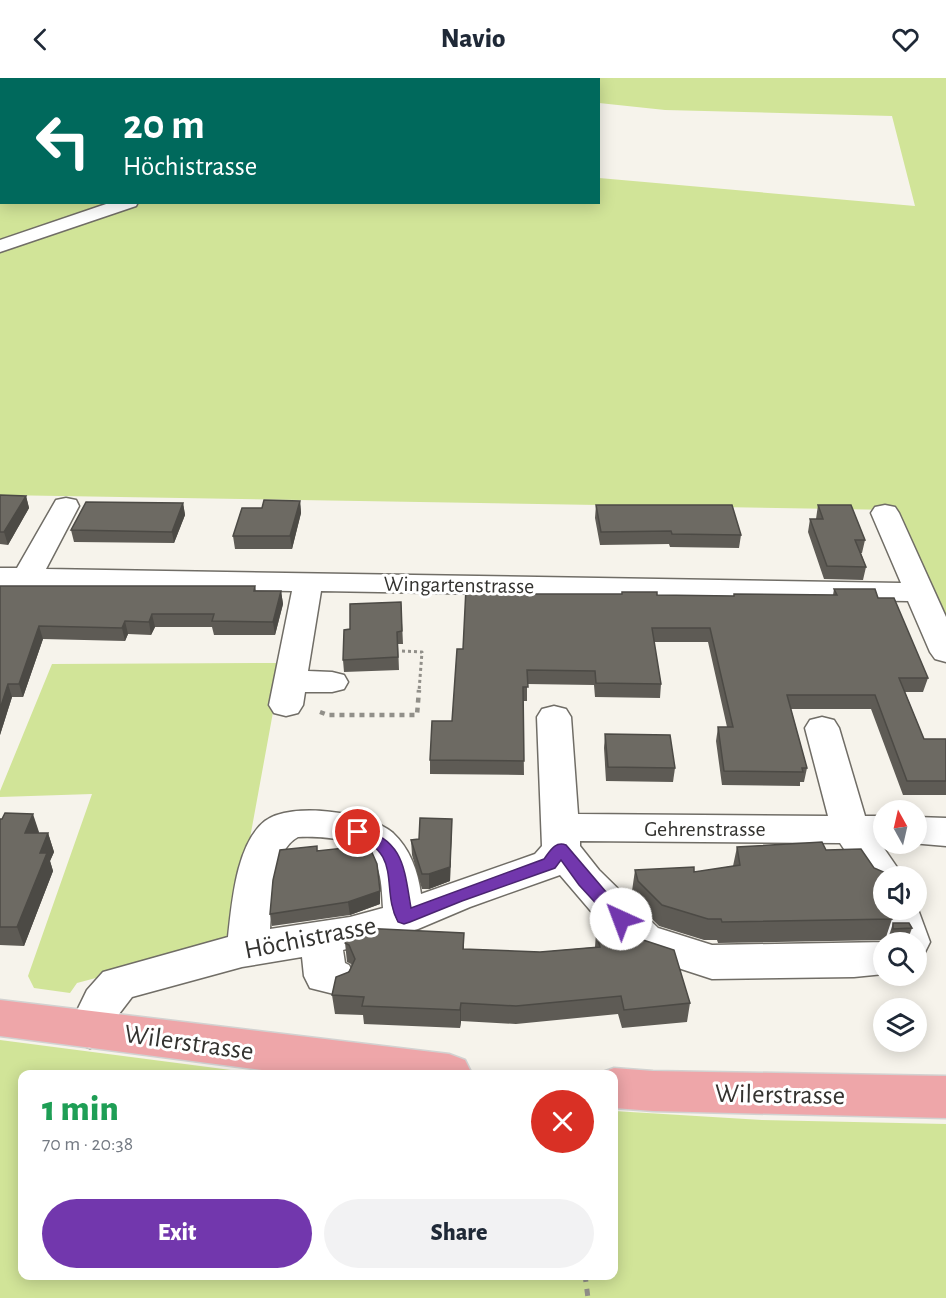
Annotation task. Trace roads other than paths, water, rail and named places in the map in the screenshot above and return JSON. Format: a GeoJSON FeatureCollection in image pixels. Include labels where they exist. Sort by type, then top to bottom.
{"type":"FeatureCollection","features":[{"type":"Feature","properties":{"kind":"main road","name":"Wilerstrasse"},"geometry":{"type":"LineString","coordinates":[[0,1018],[417,1070]]}},
{"type":"Feature","properties":{"kind":"main road","name":"Wilerstrasse"},"geometry":{"type":"LineString","coordinates":[[618,1088],[946,1097]]}},
{"type":"Feature","properties":{"kind":"street"},"geometry":{"type":"LineString","coordinates":[[0,246],[124,204]]}},
{"type":"Feature","properties":{"kind":"street"},"geometry":{"type":"LineString","coordinates":[[13,577],[66,506]]}},
{"type":"Feature","properties":{"kind":"street"},"geometry":{"type":"LineString","coordinates":[[885,513],[946,652]]}},
{"type":"Feature","properties":{"kind":"street","name":"Wingartenstrasse"},"geometry":{"type":"LineString","coordinates":[[13,577],[919,591]]}},
{"type":"Feature","properties":{"kind":"street"},"geometry":{"type":"LineString","coordinates":[[308,582],[288,693],[332,682]]}},
{"type":"Feature","properties":{"kind":"street"},"geometry":{"type":"LineString","coordinates":[[554,717],[557,847],[621,919],[644,940],[712,962],[873,958]]}},
{"type":"Feature","properties":{"kind":"street"},"geometry":{"type":"LineString","coordinates":[[822,728],[867,829],[880,866]]}},
{"type":"Feature","properties":{"kind":"street"},"geometry":{"type":"LineString","coordinates":[[248,949],[253,890],[263,854],[279,831],[303,823],[339,839],[374,837],[395,861],[404,918]]}},
{"type":"Feature","properties":{"kind":"street","name":"Gehrenstrasse"},"geometry":{"type":"LineString","coordinates":[[557,847],[867,829]]}},
{"type":"Feature","properties":{"kind":"street"},"geometry":{"type":"LineString","coordinates":[[927,831],[946,832]]}},
{"type":"Feature","properties":{"kind":"street","name":"Höchistrasse"},"geometry":{"type":"LineString","coordinates":[[90,1029],[102,1003],[118,984],[248,949],[350,933],[404,918],[456,896],[557,847]]}},
{"type":"Feature","properties":{"kind":"street"},"geometry":{"type":"LineString","coordinates":[[321,938],[325,976],[334,976]]}}]}
